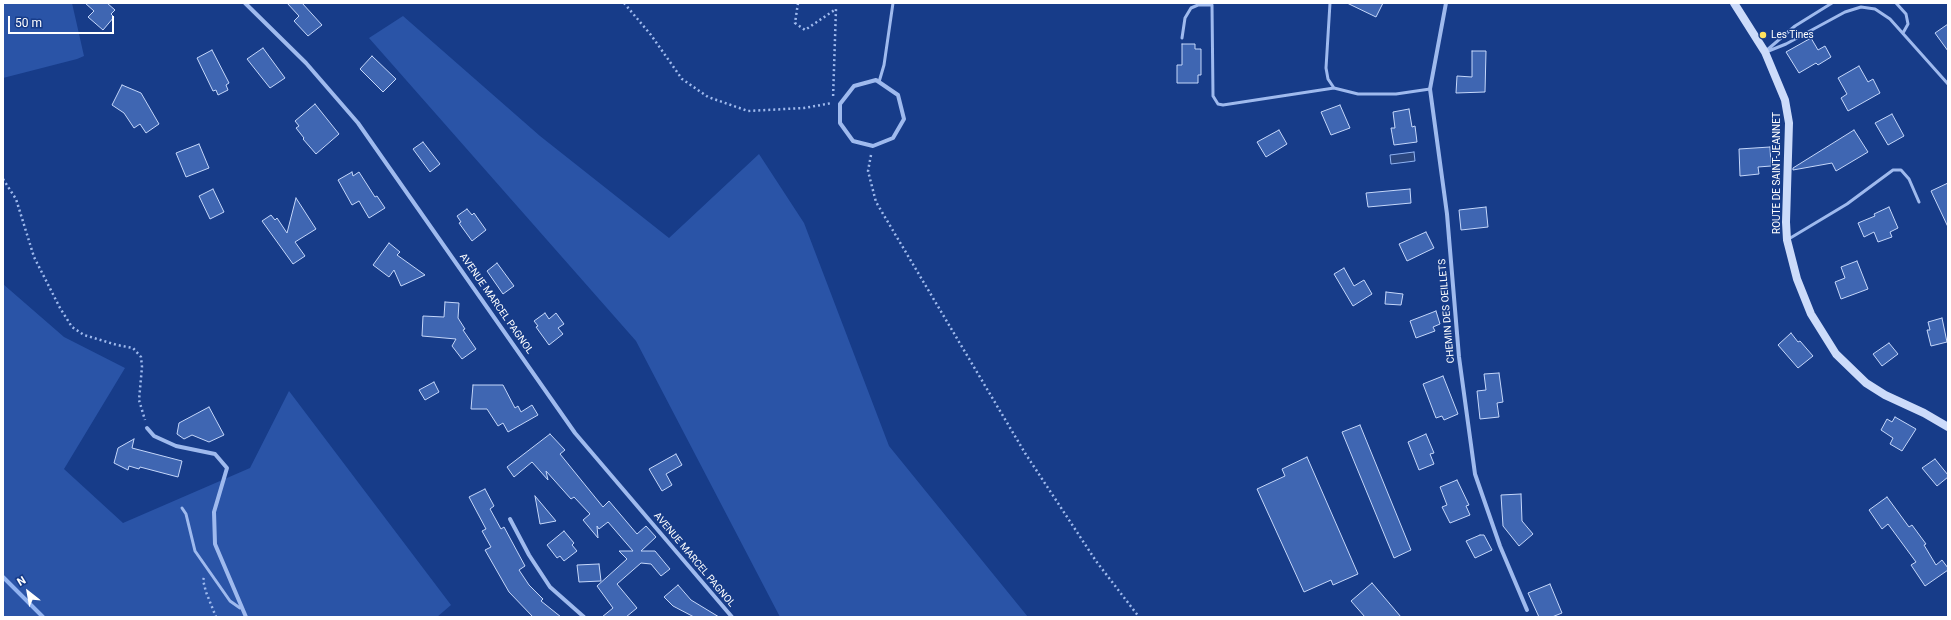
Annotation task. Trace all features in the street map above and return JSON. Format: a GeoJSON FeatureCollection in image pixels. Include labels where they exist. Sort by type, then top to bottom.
{"type":"FeatureCollection","features":[{"type":"Feature","properties":{"kind":"main road","name":"ROUTE DE SAINT-JEANNET"},"geometry":{"type":"LineString","coordinates":[[1734,3],[1764,52],[1781,86],[1788,110],[1789,134],[1786,222],[1788,240],[1797,279],[1819,327],[1836,354],[1856,374],[1875,389],[1924,413],[1948,427]]}},
{"type":"Feature","properties":{"kind":"street","name":"AVENUE MARCEL PAGNOL"},"geometry":{"type":"LineString","coordinates":[[245,3],[306,63],[358,122],[575,432],[732,617]]}},
{"type":"Feature","properties":{"kind":"street","name":"CHEMIN DES OEILLETS"},"geometry":{"type":"LineString","coordinates":[[1446,3],[1430,89],[1447,214],[1459,357],[1475,474],[1500,546],[1527,610]]}},
{"type":"Feature","properties":{"kind":"street"},"geometry":{"type":"LineString","coordinates":[[876,80],[898,95],[904,119],[893,138],[873,146],[853,141],[840,123],[840,104],[854,86],[876,80]]}},
{"type":"Feature","properties":{"kind":"street"},"geometry":{"type":"LineString","coordinates":[[147,428],[154,436],[176,446],[215,454],[227,468],[214,512],[215,544],[240,608],[246,617]]}},
{"type":"Feature","properties":{"kind":"street"},"geometry":{"type":"LineString","coordinates":[[510,519],[529,555],[550,587],[584,617]]}},
{"type":"Feature","properties":{"kind":"lane"},"geometry":{"type":"LineString","coordinates":[[879,82],[884,65],[893,3]]}},
{"type":"Feature","properties":{"kind":"lane"},"geometry":{"type":"LineString","coordinates":[[1330,3],[1326,68],[1328,79],[1334,88]]}},
{"type":"Feature","properties":{"kind":"lane"},"geometry":{"type":"LineString","coordinates":[[1764,52],[1795,26],[1832,3]]}},
{"type":"Feature","properties":{"kind":"lane"},"geometry":{"type":"LineString","coordinates":[[1896,3],[1906,14],[1908,24],[1903,33]]}},
{"type":"Feature","properties":{"kind":"lane"},"geometry":{"type":"LineString","coordinates":[[1182,38],[1185,18],[1191,8],[1198,5],[1212,4],[1213,96],[1218,104],[1223,105],[1334,88],[1358,94],[1396,94],[1430,89]]}},
{"type":"Feature","properties":{"kind":"lane"},"geometry":{"type":"LineString","coordinates":[[1764,52],[1786,44],[1845,12],[1861,7],[1875,9],[1890,19],[1948,84]]}},
{"type":"Feature","properties":{"kind":"lane"},"geometry":{"type":"LineString","coordinates":[[1788,240],[1847,204],[1882,176],[1893,170],[1901,170],[1909,179],[1919,202]]}},
{"type":"Feature","properties":{"kind":"lane"},"geometry":{"type":"LineString","coordinates":[[182,508],[186,514],[195,551],[230,601],[240,608]]}},
{"type":"Feature","properties":{"kind":"path"},"geometry":{"type":"LineString","coordinates":[[624,3],[651,35],[682,79],[708,98],[748,111],[804,108],[833,103],[836,9],[805,30],[795,23],[798,3]]}},
{"type":"Feature","properties":{"kind":"path"},"geometry":{"type":"LineString","coordinates":[[873,146],[868,171],[876,202],[1025,453],[1096,561],[1139,617]]}},
{"type":"Feature","properties":{"kind":"path"},"geometry":{"type":"LineString","coordinates":[[3,179],[16,199],[34,257],[60,308],[72,327],[84,335],[117,345],[133,348],[140,357],[142,367],[139,400],[147,428]]}},
{"type":"Feature","properties":{"kind":"path"},"geometry":{"type":"LineString","coordinates":[[209,572],[203,580],[216,617]]}},
{"type":"Feature","properties":{"kind":"shaded area"},"geometry":{"type":"Polygon","coordinates":[[[3,3],[72,3],[84,56],[3,78],[3,3]]]}},
{"type":"Feature","properties":{"kind":"shaded area"},"geometry":{"type":"Polygon","coordinates":[[[403,16],[540,136],[669,238],[759,154],[804,223],[889,446],[1028,617],[780,617],[636,341],[369,38],[403,16]]]}},
{"type":"Feature","properties":{"kind":"shaded area"},"geometry":{"type":"Polygon","coordinates":[[[1414,152],[1415,161],[1391,164],[1390,155],[1414,152]]]}},
{"type":"Feature","properties":{"kind":"shaded area"},"geometry":{"type":"Polygon","coordinates":[[[3,284],[64,337],[125,368],[64,469],[123,523],[250,468],[289,391],[451,605],[437,617],[3,617],[3,284]]]}},
{"type":"Feature","properties":{"kind":"building"},"geometry":{"type":"Polygon","coordinates":[[[85,3],[107,3],[115,10],[111,14],[114,17],[103,30],[88,17],[94,11],[85,3]]]}},
{"type":"Feature","properties":{"kind":"building"},"geometry":{"type":"Polygon","coordinates":[[[287,3],[302,3],[322,25],[308,36],[294,21],[299,16],[287,3]]]}},
{"type":"Feature","properties":{"kind":"building"},"geometry":{"type":"Polygon","coordinates":[[[1347,3],[1383,3],[1376,17],[1347,3]]]}},
{"type":"Feature","properties":{"kind":"building"},"geometry":{"type":"Polygon","coordinates":[[[1948,24],[1948,51],[1935,33],[1948,24]]]}},
{"type":"Feature","properties":{"kind":"building"},"geometry":{"type":"Polygon","coordinates":[[[1811,38],[1818,50],[1825,46],[1831,57],[1818,65],[1816,63],[1799,73],[1786,52],[1811,38]]]}},
{"type":"Feature","properties":{"kind":"building"},"geometry":{"type":"Polygon","coordinates":[[[1182,44],[1195,44],[1195,49],[1201,49],[1201,75],[1198,75],[1198,83],[1177,83],[1177,65],[1182,65],[1182,44]]]}},
{"type":"Feature","properties":{"kind":"building"},"geometry":{"type":"Polygon","coordinates":[[[263,48],[285,78],[270,88],[247,59],[263,48]]]}},
{"type":"Feature","properties":{"kind":"building"},"geometry":{"type":"Polygon","coordinates":[[[212,50],[229,83],[226,85],[228,90],[218,95],[216,90],[213,91],[197,58],[212,50]]]}},
{"type":"Feature","properties":{"kind":"building"},"geometry":{"type":"Polygon","coordinates":[[[1472,51],[1486,51],[1485,92],[1456,93],[1457,76],[1472,77],[1472,51]]]}},
{"type":"Feature","properties":{"kind":"building"},"geometry":{"type":"Polygon","coordinates":[[[372,56],[396,79],[383,92],[360,69],[372,56]]]}},
{"type":"Feature","properties":{"kind":"building"},"geometry":{"type":"Polygon","coordinates":[[[1859,66],[1868,82],[1873,79],[1880,93],[1848,111],[1841,98],[1847,94],[1838,78],[1859,66]]]}},
{"type":"Feature","properties":{"kind":"building"},"geometry":{"type":"Polygon","coordinates":[[[122,85],[141,93],[159,124],[146,133],[140,124],[134,128],[124,113],[112,105],[122,85]]]}},
{"type":"Feature","properties":{"kind":"building"},"geometry":{"type":"Polygon","coordinates":[[[315,104],[339,134],[316,154],[296,128],[299,126],[295,121],[315,104]]]}},
{"type":"Feature","properties":{"kind":"building"},"geometry":{"type":"Polygon","coordinates":[[[1340,105],[1350,128],[1331,135],[1321,112],[1340,105]]]}},
{"type":"Feature","properties":{"kind":"building"},"geometry":{"type":"Polygon","coordinates":[[[1409,109],[1412,127],[1415,126],[1417,142],[1394,145],[1391,128],[1395,128],[1393,112],[1409,109]]]}},
{"type":"Feature","properties":{"kind":"building"},"geometry":{"type":"Polygon","coordinates":[[[1892,114],[1904,136],[1888,145],[1875,123],[1892,114]]]}},
{"type":"Feature","properties":{"kind":"building"},"geometry":{"type":"Polygon","coordinates":[[[1279,130],[1287,144],[1266,157],[1257,142],[1279,130]]]}},
{"type":"Feature","properties":{"kind":"building"},"geometry":{"type":"Polygon","coordinates":[[[1854,130],[1868,152],[1836,171],[1832,163],[1793,170],[1793,168],[1854,130]]]}},
{"type":"Feature","properties":{"kind":"building"},"geometry":{"type":"Polygon","coordinates":[[[423,142],[440,164],[430,172],[413,149],[423,142]]]}},
{"type":"Feature","properties":{"kind":"building"},"geometry":{"type":"Polygon","coordinates":[[[199,144],[209,168],[186,177],[176,153],[199,144]]]}},
{"type":"Feature","properties":{"kind":"building"},"geometry":{"type":"Polygon","coordinates":[[[1770,147],[1771,166],[1758,167],[1759,174],[1740,176],[1739,149],[1770,147]]]}},
{"type":"Feature","properties":{"kind":"building"},"geometry":{"type":"Polygon","coordinates":[[[352,172],[353,176],[359,172],[375,197],[377,196],[385,208],[369,218],[359,201],[352,205],[338,180],[352,172]]]}},
{"type":"Feature","properties":{"kind":"building"},"geometry":{"type":"Polygon","coordinates":[[[1948,183],[1948,227],[1931,191],[1948,183]]]}},
{"type":"Feature","properties":{"kind":"building"},"geometry":{"type":"Polygon","coordinates":[[[213,189],[224,212],[210,219],[199,196],[213,189]]]}},
{"type":"Feature","properties":{"kind":"building"},"geometry":{"type":"Polygon","coordinates":[[[1410,189],[1411,203],[1368,207],[1366,193],[1410,189]]]}},
{"type":"Feature","properties":{"kind":"building"},"geometry":{"type":"Polygon","coordinates":[[[296,198],[316,229],[295,242],[305,256],[293,264],[262,221],[271,215],[275,220],[277,218],[287,233],[296,198]]]}},
{"type":"Feature","properties":{"kind":"building"},"geometry":{"type":"Polygon","coordinates":[[[1486,207],[1488,227],[1461,230],[1459,210],[1486,207]]]}},
{"type":"Feature","properties":{"kind":"building"},"geometry":{"type":"Polygon","coordinates":[[[1889,207],[1898,228],[1890,232],[1892,237],[1878,242],[1874,232],[1864,237],[1858,223],[1875,216],[1874,214],[1889,207]]]}},
{"type":"Feature","properties":{"kind":"building"},"geometry":{"type":"Polygon","coordinates":[[[467,209],[472,215],[474,213],[486,230],[472,241],[459,223],[461,222],[457,216],[467,209]]]}},
{"type":"Feature","properties":{"kind":"building"},"geometry":{"type":"Polygon","coordinates":[[[1426,232],[1434,248],[1407,261],[1399,244],[1426,232]]]}},
{"type":"Feature","properties":{"kind":"building"},"geometry":{"type":"Polygon","coordinates":[[[389,243],[400,252],[397,255],[425,275],[401,286],[394,270],[389,277],[373,265],[389,243]]]}},
{"type":"Feature","properties":{"kind":"building"},"geometry":{"type":"Polygon","coordinates":[[[1857,261],[1868,289],[1841,299],[1835,282],[1845,278],[1841,267],[1857,261]]]}},
{"type":"Feature","properties":{"kind":"building"},"geometry":{"type":"Polygon","coordinates":[[[497,263],[514,286],[503,294],[487,271],[497,263]]]}},
{"type":"Feature","properties":{"kind":"building"},"geometry":{"type":"Polygon","coordinates":[[[1344,268],[1354,286],[1364,280],[1372,294],[1353,306],[1334,274],[1344,268]]]}},
{"type":"Feature","properties":{"kind":"building"},"geometry":{"type":"Polygon","coordinates":[[[1386,292],[1403,294],[1401,305],[1385,304],[1386,292]]]}},
{"type":"Feature","properties":{"kind":"building"},"geometry":{"type":"Polygon","coordinates":[[[445,302],[459,303],[458,318],[465,329],[463,330],[476,349],[462,359],[452,346],[456,339],[422,336],[423,316],[444,317],[445,302]]]}},
{"type":"Feature","properties":{"kind":"building"},"geometry":{"type":"Polygon","coordinates":[[[1436,311],[1440,324],[1433,327],[1435,331],[1416,338],[1410,321],[1436,311]]]}},
{"type":"Feature","properties":{"kind":"building"},"geometry":{"type":"Polygon","coordinates":[[[545,313],[549,319],[556,313],[564,324],[558,328],[563,334],[549,345],[536,327],[538,326],[534,321],[545,313]]]}},
{"type":"Feature","properties":{"kind":"building"},"geometry":{"type":"Polygon","coordinates":[[[1942,318],[1947,342],[1931,346],[1927,330],[1930,330],[1928,322],[1942,318]]]}},
{"type":"Feature","properties":{"kind":"building"},"geometry":{"type":"Polygon","coordinates":[[[1791,333],[1813,356],[1798,368],[1778,345],[1791,333]]]}},
{"type":"Feature","properties":{"kind":"building"},"geometry":{"type":"Polygon","coordinates":[[[1889,343],[1898,354],[1882,366],[1873,354],[1889,343]]]}},
{"type":"Feature","properties":{"kind":"building"},"geometry":{"type":"Polygon","coordinates":[[[1499,373],[1503,402],[1497,403],[1499,417],[1480,419],[1477,391],[1486,390],[1484,374],[1499,373]]]}},
{"type":"Feature","properties":{"kind":"building"},"geometry":{"type":"Polygon","coordinates":[[[1443,376],[1458,414],[1444,420],[1442,416],[1436,418],[1423,384],[1443,376]]]}},
{"type":"Feature","properties":{"kind":"building"},"geometry":{"type":"Polygon","coordinates":[[[434,382],[439,392],[425,400],[419,390],[434,382]]]}},
{"type":"Feature","properties":{"kind":"building"},"geometry":{"type":"Polygon","coordinates":[[[473,385],[503,385],[515,408],[518,406],[521,412],[532,405],[538,415],[508,432],[503,423],[498,426],[487,409],[471,409],[473,385]]]}},
{"type":"Feature","properties":{"kind":"building"},"geometry":{"type":"Polygon","coordinates":[[[209,407],[224,435],[209,442],[192,435],[184,439],[177,434],[179,423],[209,407]]]}},
{"type":"Feature","properties":{"kind":"building"},"geometry":{"type":"Polygon","coordinates":[[[1895,417],[1916,429],[1902,451],[1890,444],[1893,438],[1881,430],[1887,419],[1892,422],[1895,417]]]}},
{"type":"Feature","properties":{"kind":"building"},"geometry":{"type":"Polygon","coordinates":[[[1360,425],[1411,550],[1394,558],[1342,432],[1360,425]]]}},
{"type":"Feature","properties":{"kind":"building"},"geometry":{"type":"Polygon","coordinates":[[[550,434],[565,450],[560,454],[603,507],[609,501],[637,534],[646,526],[656,537],[641,551],[655,551],[670,569],[661,576],[651,564],[641,563],[617,584],[637,608],[626,617],[602,617],[613,608],[597,586],[627,559],[619,551],[633,551],[608,522],[599,529],[597,526],[598,538],[583,520],[590,514],[574,497],[571,499],[546,471],[548,480],[532,462],[514,477],[507,467],[550,434]]]}},
{"type":"Feature","properties":{"kind":"building"},"geometry":{"type":"Polygon","coordinates":[[[1426,434],[1434,453],[1430,454],[1434,464],[1419,470],[1408,442],[1426,434]]]}},
{"type":"Feature","properties":{"kind":"building"},"geometry":{"type":"Polygon","coordinates":[[[134,439],[132,448],[182,461],[178,477],[140,467],[139,469],[129,466],[128,470],[114,463],[118,448],[134,439]]]}},
{"type":"Feature","properties":{"kind":"building"},"geometry":{"type":"Polygon","coordinates":[[[676,454],[682,465],[666,474],[672,485],[662,491],[649,469],[676,454]]]}},
{"type":"Feature","properties":{"kind":"building"},"geometry":{"type":"Polygon","coordinates":[[[1307,457],[1358,574],[1333,585],[1331,580],[1304,592],[1257,489],[1285,476],[1282,469],[1307,457]]]}},
{"type":"Feature","properties":{"kind":"building"},"geometry":{"type":"Polygon","coordinates":[[[1935,459],[1948,475],[1948,477],[1937,486],[1922,468],[1935,459]]]}},
{"type":"Feature","properties":{"kind":"building"},"geometry":{"type":"Polygon","coordinates":[[[1457,480],[1469,505],[1466,506],[1470,515],[1450,523],[1442,507],[1447,505],[1440,487],[1457,480]]]}},
{"type":"Feature","properties":{"kind":"building"},"geometry":{"type":"Polygon","coordinates":[[[485,489],[494,506],[490,509],[501,529],[504,527],[525,566],[519,570],[529,585],[543,599],[541,601],[561,617],[533,617],[509,592],[485,550],[491,547],[482,531],[486,529],[469,497],[485,489]]]}},
{"type":"Feature","properties":{"kind":"building"},"geometry":{"type":"Polygon","coordinates":[[[1521,494],[1522,521],[1533,534],[1519,546],[1503,526],[1501,495],[1521,494]]]}},
{"type":"Feature","properties":{"kind":"building"},"geometry":{"type":"Polygon","coordinates":[[[535,496],[556,521],[540,524],[535,496]]]}},
{"type":"Feature","properties":{"kind":"building"},"geometry":{"type":"Polygon","coordinates":[[[1887,497],[1909,527],[1912,525],[1926,544],[1924,545],[1936,565],[1942,560],[1948,568],[1948,570],[1925,586],[1911,565],[1916,562],[1888,524],[1882,529],[1869,510],[1887,497]]]}},
{"type":"Feature","properties":{"kind":"building"},"geometry":{"type":"Polygon","coordinates":[[[564,531],[574,543],[572,545],[577,551],[564,561],[560,556],[557,558],[547,545],[564,531]]]}},
{"type":"Feature","properties":{"kind":"building"},"geometry":{"type":"Polygon","coordinates":[[[1480,535],[1484,535],[1492,550],[1475,558],[1466,541],[1480,535]]]}},
{"type":"Feature","properties":{"kind":"building"},"geometry":{"type":"Polygon","coordinates":[[[599,564],[601,581],[579,582],[577,565],[599,564]]]}},
{"type":"Feature","properties":{"kind":"building"},"geometry":{"type":"Polygon","coordinates":[[[1372,583],[1401,617],[1365,617],[1351,601],[1372,583]]]}},
{"type":"Feature","properties":{"kind":"building"},"geometry":{"type":"Polygon","coordinates":[[[1550,584],[1562,613],[1552,617],[1539,617],[1528,593],[1550,584]]]}},
{"type":"Feature","properties":{"kind":"building"},"geometry":{"type":"Polygon","coordinates":[[[678,585],[691,600],[719,617],[694,617],[673,606],[664,597],[678,585]]]}},
{"type":"Feature","properties":{"kind":"waterway"},"geometry":{"type":"LineString","coordinates":[[3,577],[43,617]]}},
{"type":"Feature","properties":{"kind":"place","name":"Les Tines"},"geometry":{"type":"Point","coordinates":[1763,35]}}]}
